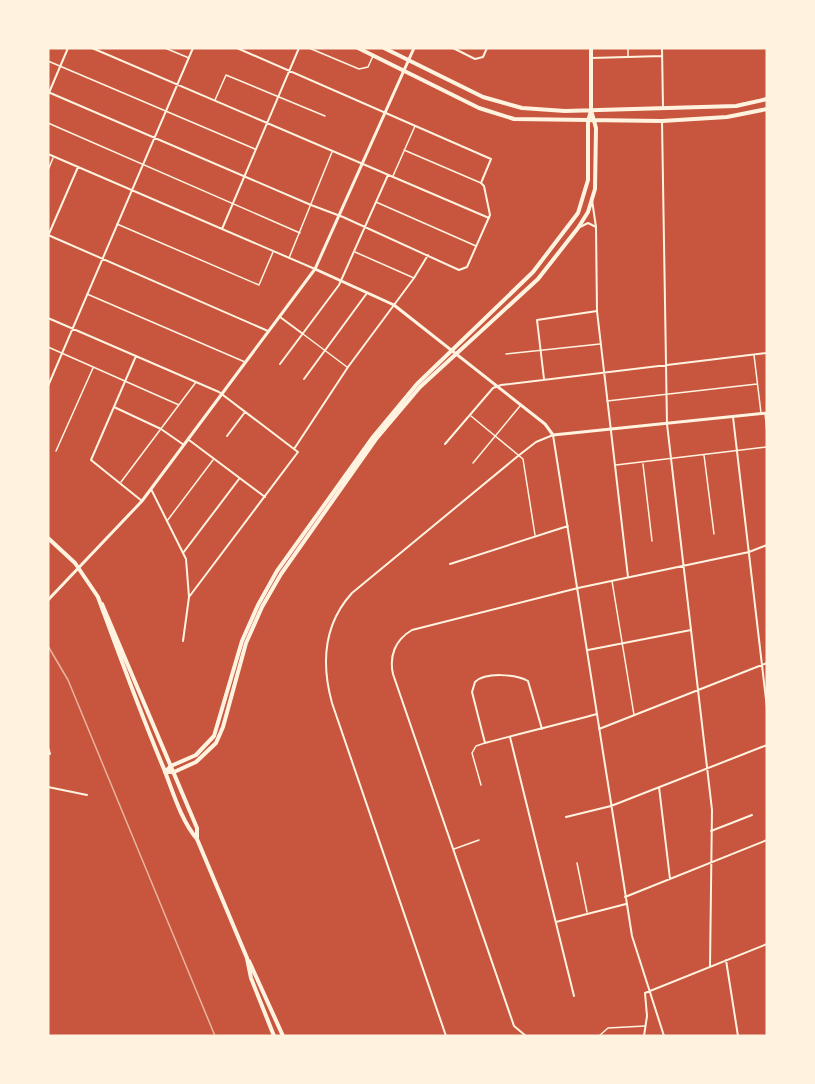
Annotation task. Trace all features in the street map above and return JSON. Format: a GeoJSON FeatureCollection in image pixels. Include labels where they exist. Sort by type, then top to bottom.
{"type":"FeatureCollection","features":[{"type":"Feature","properties":{"kind":"main road"},"geometry":{"type":"LineString","coordinates":[[358,48],[479,108],[522,120],[662,121],[727,117],[767,109]]}},
{"type":"Feature","properties":{"kind":"main road"},"geometry":{"type":"LineString","coordinates":[[384,48],[408,62],[483,97],[534,110],[736,106],[767,99]]}},
{"type":"Feature","properties":{"kind":"main road"},"geometry":{"type":"LineString","coordinates":[[165,772],[171,766],[196,755],[214,736],[242,641],[258,605],[277,572],[373,437],[410,391],[533,272],[578,213],[588,180],[591,48]]}},
{"type":"Feature","properties":{"kind":"main road"},"geometry":{"type":"LineString","coordinates":[[165,772],[174,772],[199,760],[216,743],[223,727],[246,643],[261,607],[281,574],[376,439],[420,387],[525,293],[578,228],[592,200],[595,177],[595,121],[591,110]]}},
{"type":"Feature","properties":{"kind":"main road"},"geometry":{"type":"LineString","coordinates":[[48,538],[75,563],[110,617],[197,828],[197,839]]}},
{"type":"Feature","properties":{"kind":"main road"},"geometry":{"type":"LineString","coordinates":[[98,597],[128,682],[165,772],[190,831],[197,839],[283,1036]]}},
{"type":"Feature","properties":{"kind":"main road"},"geometry":{"type":"LineString","coordinates":[[247,958],[251,978],[274,1036]]}},
{"type":"Feature","properties":{"kind":"street"},"geometry":{"type":"LineString","coordinates":[[68,48],[48,93],[310,206],[365,227],[459,270],[467,267],[489,218],[484,186],[481,183],[491,159],[237,48]]}},
{"type":"Feature","properties":{"kind":"street"},"geometry":{"type":"LineString","coordinates":[[92,48],[489,218]]}},
{"type":"Feature","properties":{"kind":"street"},"geometry":{"type":"LineString","coordinates":[[48,386],[193,48]]}},
{"type":"Feature","properties":{"kind":"street"},"geometry":{"type":"LineString","coordinates":[[222,229],[299,48]]}},
{"type":"Feature","properties":{"kind":"street"},"geometry":{"type":"LineString","coordinates":[[48,600],[142,501],[315,269],[414,48]]}},
{"type":"Feature","properties":{"kind":"street"},"geometry":{"type":"LineString","coordinates":[[453,48],[476,59],[483,57],[487,48]]}},
{"type":"Feature","properties":{"kind":"street"},"geometry":{"type":"LineString","coordinates":[[662,48],[663,109]]}},
{"type":"Feature","properties":{"kind":"street"},"geometry":{"type":"LineString","coordinates":[[591,58],[662,56]]}},
{"type":"Feature","properties":{"kind":"street"},"geometry":{"type":"LineString","coordinates":[[662,121],[666,394],[671,459],[712,810],[710,966]]}},
{"type":"Feature","properties":{"kind":"street"},"geometry":{"type":"LineString","coordinates":[[48,154],[394,305],[545,424],[553,435],[626,904],[632,936],[664,1036]]}},
{"type":"Feature","properties":{"kind":"street"},"geometry":{"type":"LineString","coordinates":[[78,168],[48,236],[269,331]]}},
{"type":"Feature","properties":{"kind":"street"},"geometry":{"type":"LineString","coordinates":[[280,364],[341,281],[390,176]]}},
{"type":"Feature","properties":{"kind":"street"},"geometry":{"type":"LineString","coordinates":[[592,200],[596,227],[597,311],[628,577]]}},
{"type":"Feature","properties":{"kind":"street"},"geometry":{"type":"LineString","coordinates":[[578,228],[588,223],[596,227]]}},
{"type":"Feature","properties":{"kind":"street"},"geometry":{"type":"LineString","coordinates":[[294,449],[348,367],[414,278],[428,255]]}},
{"type":"Feature","properties":{"kind":"street"},"geometry":{"type":"LineString","coordinates":[[304,380],[367,293]]}},
{"type":"Feature","properties":{"kind":"street"},"geometry":{"type":"LineString","coordinates":[[544,379],[537,322],[542,318],[597,311]]}},
{"type":"Feature","properties":{"kind":"street"},"geometry":{"type":"LineString","coordinates":[[280,317],[303,334]]}},
{"type":"Feature","properties":{"kind":"street"},"geometry":{"type":"LineString","coordinates":[[48,318],[222,394],[298,452],[189,597]]}},
{"type":"Feature","properties":{"kind":"street"},"geometry":{"type":"LineString","coordinates":[[445,444],[497,386],[767,353]]}},
{"type":"Feature","properties":{"kind":"street"},"geometry":{"type":"LineString","coordinates":[[136,356],[91,460],[142,501]]}},
{"type":"Feature","properties":{"kind":"street"},"geometry":{"type":"LineString","coordinates":[[114,407],[161,429],[184,446]]}},
{"type":"Feature","properties":{"kind":"street"},"geometry":{"type":"LineString","coordinates":[[227,436],[245,411]]}},
{"type":"Feature","properties":{"kind":"street"},"geometry":{"type":"LineString","coordinates":[[446,1036],[332,703],[326,680],[324,656],[327,638],[334,619],[352,593],[536,442],[553,435],[764,413]]}},
{"type":"Feature","properties":{"kind":"street"},"geometry":{"type":"LineString","coordinates":[[733,417],[767,708]]}},
{"type":"Feature","properties":{"kind":"street"},"geometry":{"type":"LineString","coordinates":[[189,440],[265,497]]}},
{"type":"Feature","properties":{"kind":"street"},"geometry":{"type":"LineString","coordinates":[[183,553],[239,478]]}},
{"type":"Feature","properties":{"kind":"street"},"geometry":{"type":"LineString","coordinates":[[151,489],[183,553],[189,597],[183,641]]}},
{"type":"Feature","properties":{"kind":"street"},"geometry":{"type":"LineString","coordinates":[[450,564],[568,526]]}},
{"type":"Feature","properties":{"kind":"street"},"geometry":{"type":"LineString","coordinates":[[526,1036],[514,1026],[393,675],[391,664],[396,645],[412,630],[612,580],[749,552],[767,545]]}},
{"type":"Feature","properties":{"kind":"street"},"geometry":{"type":"LineString","coordinates":[[587,651],[691,630]]}},
{"type":"Feature","properties":{"kind":"street"},"geometry":{"type":"LineString","coordinates":[[599,729],[767,663]]}},
{"type":"Feature","properties":{"kind":"street"},"geometry":{"type":"LineString","coordinates":[[542,729],[528,681],[522,677],[479,678],[475,682],[472,692],[485,743],[542,729],[597,714]]}},
{"type":"Feature","properties":{"kind":"street"},"geometry":{"type":"LineString","coordinates":[[510,737],[574,996]]}},
{"type":"Feature","properties":{"kind":"street"},"geometry":{"type":"LineString","coordinates":[[566,817],[611,806],[767,745]]}},
{"type":"Feature","properties":{"kind":"street"},"geometry":{"type":"LineString","coordinates":[[48,747],[49,754]]}},
{"type":"Feature","properties":{"kind":"street"},"geometry":{"type":"LineString","coordinates":[[48,787],[87,795]]}},
{"type":"Feature","properties":{"kind":"street"},"geometry":{"type":"LineString","coordinates":[[659,787],[670,879]]}},
{"type":"Feature","properties":{"kind":"street"},"geometry":{"type":"LineString","coordinates":[[711,831],[752,814]]}},
{"type":"Feature","properties":{"kind":"street"},"geometry":{"type":"LineString","coordinates":[[626,897],[767,840]]}},
{"type":"Feature","properties":{"kind":"street"},"geometry":{"type":"LineString","coordinates":[[555,922],[626,904]]}},
{"type":"Feature","properties":{"kind":"street"},"geometry":{"type":"LineString","coordinates":[[644,1036],[647,1016],[643,995],[650,990],[767,944]]}},
{"type":"Feature","properties":{"kind":"street"},"geometry":{"type":"LineString","coordinates":[[726,960],[738,1036]]}},
{"type":"Feature","properties":{"kind":"lane"},"geometry":{"type":"LineString","coordinates":[[165,48],[189,58]]}},
{"type":"Feature","properties":{"kind":"lane"},"geometry":{"type":"LineString","coordinates":[[309,48],[358,69],[368,67],[374,55]]}},
{"type":"Feature","properties":{"kind":"lane"},"geometry":{"type":"LineString","coordinates":[[628,48],[628,57]]}},
{"type":"Feature","properties":{"kind":"lane"},"geometry":{"type":"LineString","coordinates":[[48,61],[256,150]]}},
{"type":"Feature","properties":{"kind":"lane"},"geometry":{"type":"LineString","coordinates":[[215,101],[226,75],[325,116]]}},
{"type":"Feature","properties":{"kind":"lane"},"geometry":{"type":"LineString","coordinates":[[48,123],[300,233]]}},
{"type":"Feature","properties":{"kind":"lane"},"geometry":{"type":"LineString","coordinates":[[390,176],[415,126]]}},
{"type":"Feature","properties":{"kind":"lane"},"geometry":{"type":"LineString","coordinates":[[404,150],[481,183]]}},
{"type":"Feature","properties":{"kind":"lane"},"geometry":{"type":"LineString","coordinates":[[290,258],[332,152]]}},
{"type":"Feature","properties":{"kind":"lane"},"geometry":{"type":"LineString","coordinates":[[48,170],[54,157]]}},
{"type":"Feature","properties":{"kind":"lane"},"geometry":{"type":"LineString","coordinates":[[376,202],[477,246]]}},
{"type":"Feature","properties":{"kind":"lane"},"geometry":{"type":"LineString","coordinates":[[117,224],[259,285],[273,252]]}},
{"type":"Feature","properties":{"kind":"lane"},"geometry":{"type":"LineString","coordinates":[[354,252],[414,278]]}},
{"type":"Feature","properties":{"kind":"lane"},"geometry":{"type":"LineString","coordinates":[[87,293],[246,362]]}},
{"type":"Feature","properties":{"kind":"lane"},"geometry":{"type":"LineString","coordinates":[[303,334],[348,367]]}},
{"type":"Feature","properties":{"kind":"lane"},"geometry":{"type":"LineString","coordinates":[[507,354],[601,344]]}},
{"type":"Feature","properties":{"kind":"lane"},"geometry":{"type":"LineString","coordinates":[[48,347],[179,405]]}},
{"type":"Feature","properties":{"kind":"lane"},"geometry":{"type":"LineString","coordinates":[[754,355],[757,384],[767,433]]}},
{"type":"Feature","properties":{"kind":"lane"},"geometry":{"type":"LineString","coordinates":[[56,451],[93,367]]}},
{"type":"Feature","properties":{"kind":"lane"},"geometry":{"type":"LineString","coordinates":[[121,482],[196,381]]}},
{"type":"Feature","properties":{"kind":"lane"},"geometry":{"type":"LineString","coordinates":[[606,401],[757,384]]}},
{"type":"Feature","properties":{"kind":"lane"},"geometry":{"type":"LineString","coordinates":[[473,463],[521,405]]}},
{"type":"Feature","properties":{"kind":"lane"},"geometry":{"type":"LineString","coordinates":[[470,416],[523,459],[535,536]]}},
{"type":"Feature","properties":{"kind":"lane"},"geometry":{"type":"LineString","coordinates":[[615,465],[767,447]]}},
{"type":"Feature","properties":{"kind":"lane"},"geometry":{"type":"LineString","coordinates":[[704,454],[714,534]]}},
{"type":"Feature","properties":{"kind":"lane"},"geometry":{"type":"LineString","coordinates":[[167,522],[214,460]]}},
{"type":"Feature","properties":{"kind":"lane"},"geometry":{"type":"LineString","coordinates":[[642,462],[652,541]]}},
{"type":"Feature","properties":{"kind":"lane"},"geometry":{"type":"LineString","coordinates":[[612,580],[634,715]]}},
{"type":"Feature","properties":{"kind":"lane"},"geometry":{"type":"LineString","coordinates":[[481,785],[472,753],[476,746],[485,743]]}},
{"type":"Feature","properties":{"kind":"lane"},"geometry":{"type":"LineString","coordinates":[[453,849],[479,840]]}},
{"type":"Feature","properties":{"kind":"lane"},"geometry":{"type":"LineString","coordinates":[[577,863],[588,914]]}},
{"type":"Feature","properties":{"kind":"lane"},"geometry":{"type":"LineString","coordinates":[[598,1036],[608,1029],[645,1026]]}},
{"type":"Feature","properties":{"kind":"railway"},"geometry":{"type":"LineString","coordinates":[[48,646],[68,680],[215,1036]]}}]}
